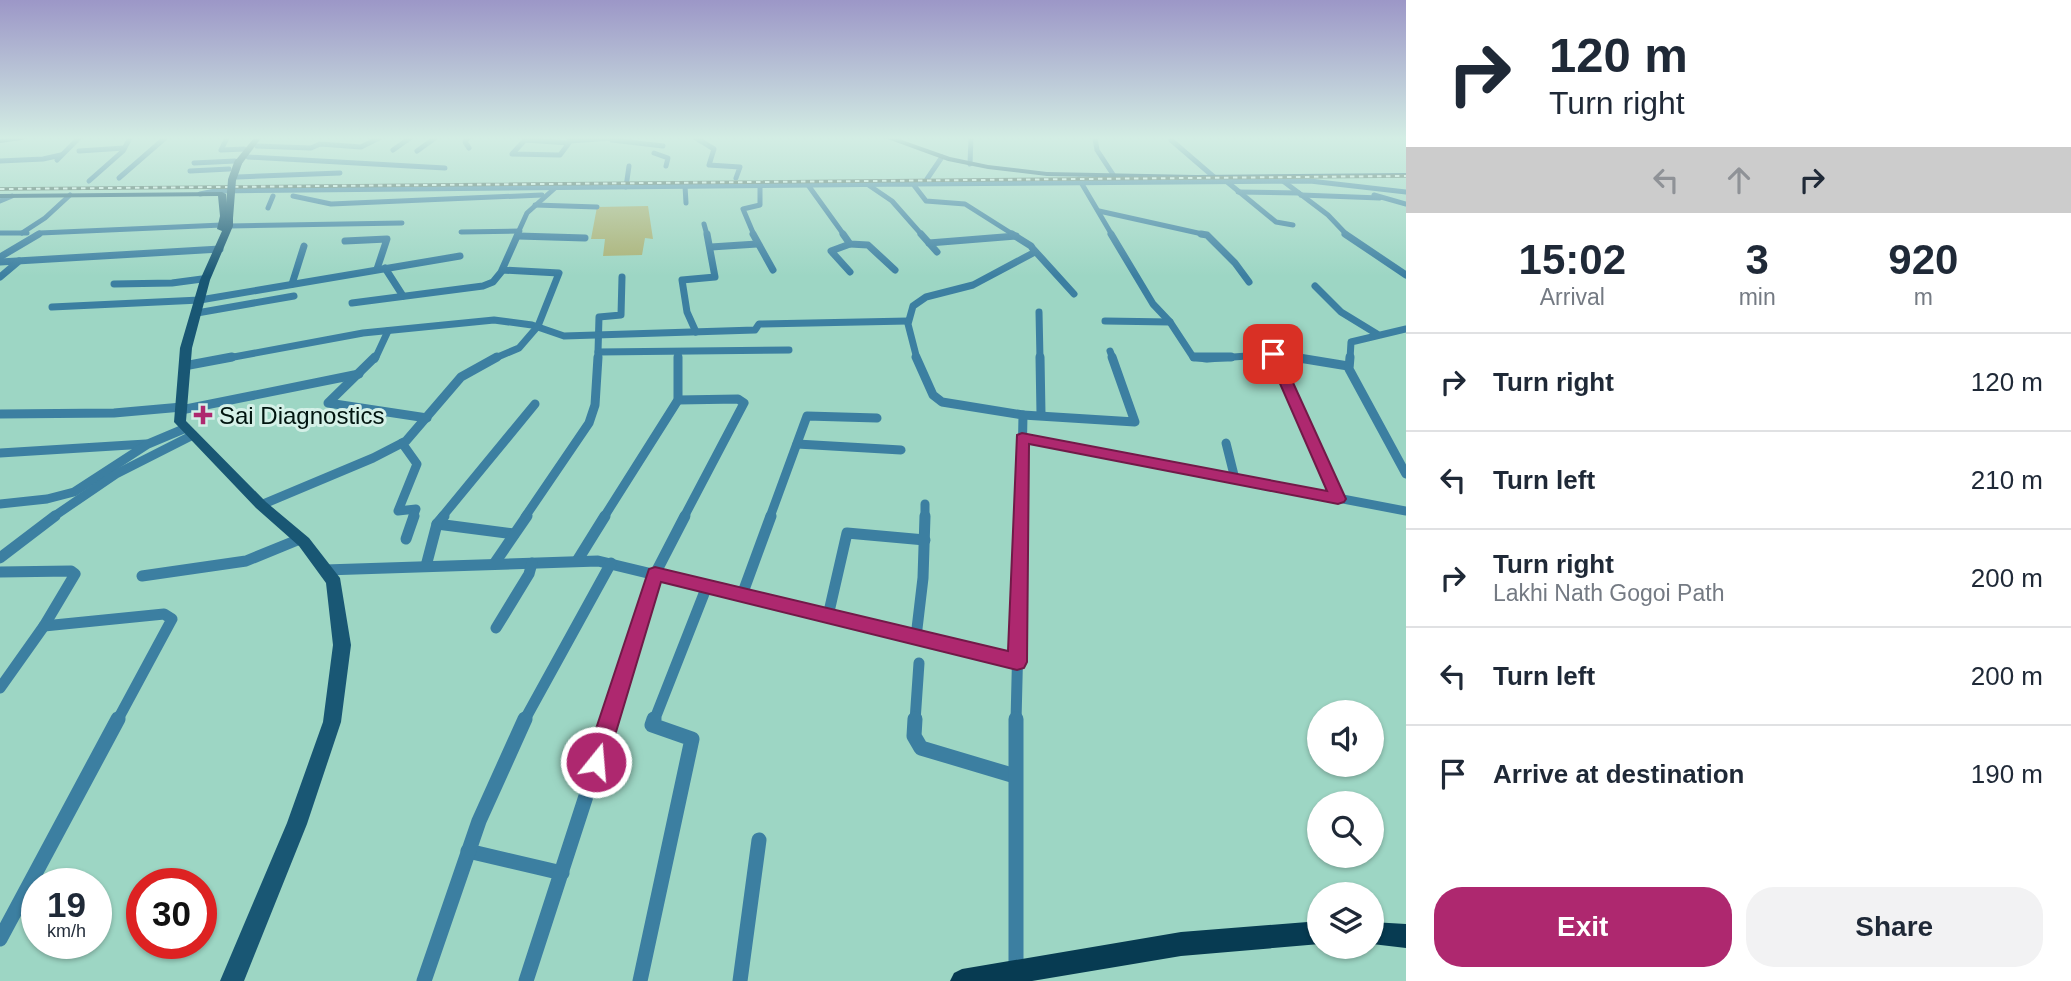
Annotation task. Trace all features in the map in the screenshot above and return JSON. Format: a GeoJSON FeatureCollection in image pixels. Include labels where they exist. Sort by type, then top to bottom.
{"type":"FeatureCollection","features":[{"type":"Feature","properties":{"kind":"main road"},"geometry":{"type":"LineString","coordinates":[[232,184],[227,223],[204,280],[186,348],[180,422],[261,505],[300,539],[334,582],[342,645],[332,722],[298,824],[232,981]]}},
{"type":"Feature","properties":{"kind":"main road"},"geometry":{"type":"LineString","coordinates":[[0,199],[12,196],[222,194],[227,223]]}},
{"type":"Feature","properties":{"kind":"main road"},"geometry":{"type":"LineString","coordinates":[[962,981],[1016,977],[1181,944],[1307,933]]}},
{"type":"Feature","properties":{"kind":"main road"},"geometry":{"type":"LineString","coordinates":[[1384,934],[1406,936]]}},
{"type":"Feature","properties":{"kind":"street"},"geometry":{"type":"LineString","coordinates":[[866,184],[892,201],[937,252]]}},
{"type":"Feature","properties":{"kind":"street"},"geometry":{"type":"LineString","coordinates":[[913,184],[928,202],[965,204],[1017,236],[1035,251],[1074,294]]}},
{"type":"Feature","properties":{"kind":"street"},"geometry":{"type":"LineString","coordinates":[[199,194],[215,191],[920,184]]}},
{"type":"Feature","properties":{"kind":"street"},"geometry":{"type":"LineString","coordinates":[[1082,184],[1154,306],[1170,323],[1192,355],[1198,359],[1273,354],[1348,366]]}},
{"type":"Feature","properties":{"kind":"street"},"geometry":{"type":"LineString","coordinates":[[1229,184],[1276,222],[1293,225]]}},
{"type":"Feature","properties":{"kind":"street"},"geometry":{"type":"LineString","coordinates":[[1287,184],[1328,215],[1341,231],[1406,275]]}},
{"type":"Feature","properties":{"kind":"street"},"geometry":{"type":"LineString","coordinates":[[1349,184],[1406,192]]}},
{"type":"Feature","properties":{"kind":"street"},"geometry":{"type":"LineString","coordinates":[[1354,184],[1380,198]]}},
{"type":"Feature","properties":{"kind":"street"},"geometry":{"type":"LineString","coordinates":[[808,185],[850,244]]}},
{"type":"Feature","properties":{"kind":"street"},"geometry":{"type":"LineString","coordinates":[[685,186],[686,203]]}},
{"type":"Feature","properties":{"kind":"street"},"geometry":{"type":"LineString","coordinates":[[760,186],[760,205],[743,209],[757,244],[773,270]]}},
{"type":"Feature","properties":{"kind":"street"},"geometry":{"type":"LineString","coordinates":[[352,303],[489,285],[502,271],[535,205],[555,188]]}},
{"type":"Feature","properties":{"kind":"street"},"geometry":{"type":"LineString","coordinates":[[1237,192],[1380,198],[1406,204]]}},
{"type":"Feature","properties":{"kind":"street"},"geometry":{"type":"LineString","coordinates":[[222,194],[306,197],[331,204],[547,195]]}},
{"type":"Feature","properties":{"kind":"street"},"geometry":{"type":"LineString","coordinates":[[22,233],[45,218],[70,195]]}},
{"type":"Feature","properties":{"kind":"street"},"geometry":{"type":"LineString","coordinates":[[268,208],[274,196]]}},
{"type":"Feature","properties":{"kind":"street"},"geometry":{"type":"LineString","coordinates":[[535,205],[597,207]]}},
{"type":"Feature","properties":{"kind":"street"},"geometry":{"type":"LineString","coordinates":[[1099,211],[1207,234],[1235,263],[1248,282]]}},
{"type":"Feature","properties":{"kind":"street"},"geometry":{"type":"LineString","coordinates":[[0,233],[37,234],[227,223],[402,223]]}},
{"type":"Feature","properties":{"kind":"street"},"geometry":{"type":"LineString","coordinates":[[696,332],[687,312],[682,280],[715,277],[711,247],[704,224]]}},
{"type":"Feature","properties":{"kind":"street"},"geometry":{"type":"LineString","coordinates":[[461,232],[585,238]]}},
{"type":"Feature","properties":{"kind":"street"},"geometry":{"type":"LineString","coordinates":[[0,259],[37,234]]}},
{"type":"Feature","properties":{"kind":"street"},"geometry":{"type":"LineString","coordinates":[[929,243],[1017,236]]}},
{"type":"Feature","properties":{"kind":"street"},"geometry":{"type":"LineString","coordinates":[[345,241],[387,239],[381,268],[403,296]]}},
{"type":"Feature","properties":{"kind":"street"},"geometry":{"type":"LineString","coordinates":[[711,247],[757,244]]}},
{"type":"Feature","properties":{"kind":"street"},"geometry":{"type":"LineString","coordinates":[[850,272],[831,251],[850,244],[868,245],[895,270]]}},
{"type":"Feature","properties":{"kind":"street"},"geometry":{"type":"LineString","coordinates":[[292,284],[304,246]]}},
{"type":"Feature","properties":{"kind":"street"},"geometry":{"type":"LineString","coordinates":[[0,259],[19,261],[218,249]]}},
{"type":"Feature","properties":{"kind":"street"},"geometry":{"type":"LineString","coordinates":[[1035,251],[973,285],[918,301],[910,311],[908,321],[919,367],[933,395],[942,402],[1023,415],[1041,414],[1135,422],[1111,351]]}},
{"type":"Feature","properties":{"kind":"street"},"geometry":{"type":"LineString","coordinates":[[198,306],[292,284],[460,256]]}},
{"type":"Feature","properties":{"kind":"street"},"geometry":{"type":"LineString","coordinates":[[0,277],[19,261]]}},
{"type":"Feature","properties":{"kind":"street"},"geometry":{"type":"LineString","coordinates":[[261,505],[402,443],[461,377],[479,365],[519,348],[538,327],[558,272],[502,271]]}},
{"type":"Feature","properties":{"kind":"street"},"geometry":{"type":"LineString","coordinates":[[494,564],[593,416],[598,373],[599,317],[621,315],[622,277]]}},
{"type":"Feature","properties":{"kind":"street"},"geometry":{"type":"LineString","coordinates":[[114,284],[204,280]]}},
{"type":"Feature","properties":{"kind":"street"},"geometry":{"type":"LineString","coordinates":[[1315,286],[1341,312],[1377,334]]}},
{"type":"Feature","properties":{"kind":"street"},"geometry":{"type":"LineString","coordinates":[[52,307],[198,306],[294,296]]}},
{"type":"Feature","properties":{"kind":"street"},"geometry":{"type":"LineString","coordinates":[[1039,312],[1041,414]]}},
{"type":"Feature","properties":{"kind":"street"},"geometry":{"type":"LineString","coordinates":[[184,366],[343,336],[494,320],[538,327],[564,336],[755,330],[759,324],[908,321]]}},
{"type":"Feature","properties":{"kind":"street"},"geometry":{"type":"LineString","coordinates":[[1105,321],[1170,323]]}},
{"type":"Feature","properties":{"kind":"street"},"geometry":{"type":"LineString","coordinates":[[1406,329],[1351,342],[1348,366],[1406,474]]}},
{"type":"Feature","properties":{"kind":"street"},"geometry":{"type":"LineString","coordinates":[[388,331],[377,355],[329,401],[330,405],[427,418]]}},
{"type":"Feature","properties":{"kind":"street"},"geometry":{"type":"LineString","coordinates":[[597,352],[789,350]]}},
{"type":"Feature","properties":{"kind":"street"},"geometry":{"type":"LineString","coordinates":[[577,561],[678,400],[678,353]]}},
{"type":"Feature","properties":{"kind":"street"},"geometry":{"type":"LineString","coordinates":[[1273,354],[1338,499]]}},
{"type":"Feature","properties":{"kind":"street"},"geometry":{"type":"LineString","coordinates":[[0,414],[102,414],[181,409],[359,374]]}},
{"type":"Feature","properties":{"kind":"street"},"geometry":{"type":"LineString","coordinates":[[526,981],[655,574],[744,403],[738,399],[678,400]]}},
{"type":"Feature","properties":{"kind":"street"},"geometry":{"type":"LineString","coordinates":[[426,566],[438,524],[535,404]]}},
{"type":"Feature","properties":{"kind":"street"},"geometry":{"type":"LineString","coordinates":[[1016,977],[1015,776],[1023,415]]}},
{"type":"Feature","properties":{"kind":"street"},"geometry":{"type":"LineString","coordinates":[[742,595],[807,416],[877,418]]}},
{"type":"Feature","properties":{"kind":"street"},"geometry":{"type":"LineString","coordinates":[[0,453],[148,444],[190,432]]}},
{"type":"Feature","properties":{"kind":"street"},"geometry":{"type":"LineString","coordinates":[[0,558],[124,468],[190,432]]}},
{"type":"Feature","properties":{"kind":"street"},"geometry":{"type":"LineString","coordinates":[[1022,438],[1406,511]]}},
{"type":"Feature","properties":{"kind":"street"},"geometry":{"type":"LineString","coordinates":[[402,443],[417,464],[398,510],[416,509],[406,539]]}},
{"type":"Feature","properties":{"kind":"street"},"geometry":{"type":"LineString","coordinates":[[1226,443],[1235,479]]}},
{"type":"Feature","properties":{"kind":"street"},"geometry":{"type":"LineString","coordinates":[[0,504],[47,499],[74,492],[148,444]]}},
{"type":"Feature","properties":{"kind":"street"},"geometry":{"type":"LineString","coordinates":[[797,444],[901,450]]}},
{"type":"Feature","properties":{"kind":"street"},"geometry":{"type":"LineString","coordinates":[[916,637],[925,540],[925,504]]}},
{"type":"Feature","properties":{"kind":"street"},"geometry":{"type":"LineString","coordinates":[[438,524],[514,534]]}},
{"type":"Feature","properties":{"kind":"street"},"geometry":{"type":"LineString","coordinates":[[828,616],[847,533],[925,540]]}},
{"type":"Feature","properties":{"kind":"street"},"geometry":{"type":"LineString","coordinates":[[142,576],[246,561],[300,539]]}},
{"type":"Feature","properties":{"kind":"street"},"geometry":{"type":"LineString","coordinates":[[496,628],[529,574],[533,562]]}},
{"type":"Feature","properties":{"kind":"street"},"geometry":{"type":"LineString","coordinates":[[325,570],[533,562],[611,563],[1017,662]]}},
{"type":"Feature","properties":{"kind":"street"},"geometry":{"type":"LineString","coordinates":[[424,981],[468,851],[523,722],[611,563]]}},
{"type":"Feature","properties":{"kind":"street"},"geometry":{"type":"LineString","coordinates":[[0,572],[75,572],[44,626],[0,688]]}},
{"type":"Feature","properties":{"kind":"street"},"geometry":{"type":"LineString","coordinates":[[640,981],[692,738],[652,725],[707,586]]}},
{"type":"Feature","properties":{"kind":"street"},"geometry":{"type":"LineString","coordinates":[[0,939],[172,619],[164,614],[44,626]]}},
{"type":"Feature","properties":{"kind":"street"},"geometry":{"type":"LineString","coordinates":[[919,663],[914,736],[916,744],[920,748],[1015,776]]}},
{"type":"Feature","properties":{"kind":"street"},"geometry":{"type":"LineString","coordinates":[[740,981],[759,840]]}},
{"type":"Feature","properties":{"kind":"street"},"geometry":{"type":"LineString","coordinates":[[468,851],[562,873]]}},
{"type":"Feature","properties":{"kind":"green space"},"geometry":{"type":"Polygon","coordinates":[[[648,206],[653,239],[645,238],[642,255],[603,256],[605,239],[591,239],[597,207],[648,206]]]}},
{"type":"Feature","properties":{"kind":"railway"},"geometry":{"type":"LineString","coordinates":[[0,189],[565,184]]}},
{"type":"Feature","properties":{"kind":"place","name":"Sai Diagnostics"},"geometry":{"type":"Point","coordinates":[203,415]}},
{"type":"Feature","properties":{"kind":"route"},"geometry":{"type":"LineString","coordinates":[[596,762],[655,574],[1017,662],[1022,438],[1338,499],[1273,354]]}}]}
